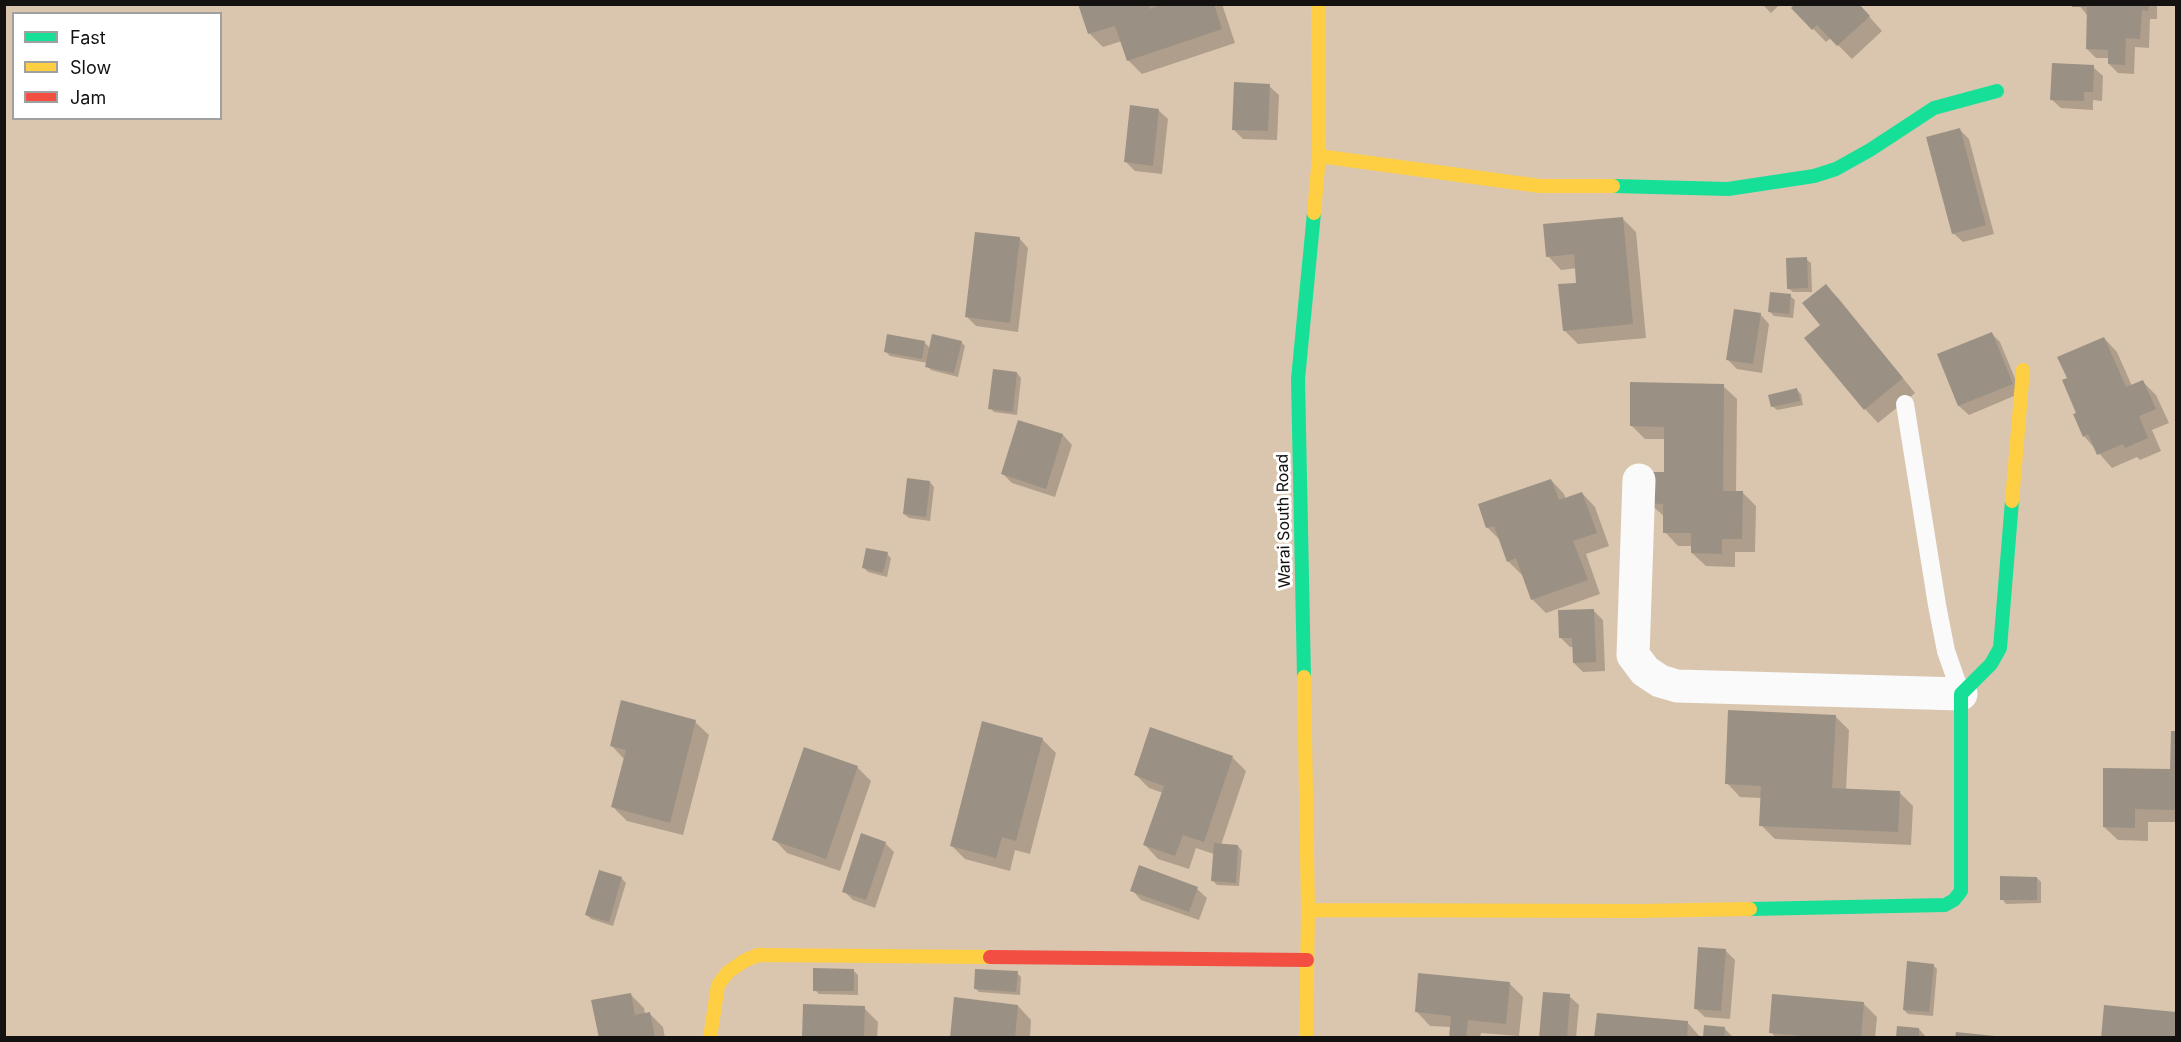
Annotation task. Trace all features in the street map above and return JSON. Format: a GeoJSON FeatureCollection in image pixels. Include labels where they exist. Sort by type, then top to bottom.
{"type":"FeatureCollection","features":[{"type":"Feature","properties":{"kind":"street","name":"Warai South Road"},"geometry":{"type":"LineString","coordinates":[[1306,1038],[1308,910],[1298,379],[1319,156],[1318,4]]}},
{"type":"Feature","properties":{"kind":"street"},"geometry":{"type":"LineString","coordinates":[[1319,156],[1540,186],[1656,186],[1728,189],[1814,176],[1836,168],[1870,150],[1934,108],[1997,91]]}},
{"type":"Feature","properties":{"kind":"street"},"geometry":{"type":"LineString","coordinates":[[1308,910],[1638,911],[1945,905],[1954,900],[1961,891],[1961,694],[1991,664],[2000,648],[2023,370]]}},
{"type":"Feature","properties":{"kind":"street"},"geometry":{"type":"LineString","coordinates":[[1639,480],[1633,655],[1645,671],[1660,681],[1677,686],[1961,694]]}},
{"type":"Feature","properties":{"kind":"street"},"geometry":{"type":"LineString","coordinates":[[710,1038],[718,985],[728,972],[758,955],[1307,960]]}},
{"type":"Feature","properties":{"kind":"lane"},"geometry":{"type":"LineString","coordinates":[[1905,404],[1937,605],[1946,651],[1961,694]]}},
{"type":"Feature","properties":{"kind":"shaded area"},"geometry":{"type":"Polygon","coordinates":[[[5,5],[2176,5],[2176,1037],[5,1038],[5,5]]]}},
{"type":"Feature","properties":{"kind":"building"},"geometry":{"type":"Polygon","coordinates":[[[1078,4],[1149,4],[1150,9],[1163,4],[1214,4],[1222,29],[1127,61],[1115,26],[1088,34],[1078,4]]]}},
{"type":"Feature","properties":{"kind":"building"},"geometry":{"type":"Polygon","coordinates":[[[1795,4],[1859,4],[1870,16],[1837,46],[1817,25],[1812,30],[1791,8],[1795,4]]]}},
{"type":"Feature","properties":{"kind":"building"},"geometry":{"type":"Polygon","coordinates":[[[2072,4],[2149,4],[2148,11],[2142,10],[2140,39],[2126,38],[2125,65],[2108,64],[2108,50],[2086,49],[2087,7],[2072,7],[2072,4]]]}},
{"type":"Feature","properties":{"kind":"building"},"geometry":{"type":"Polygon","coordinates":[[[2052,63],[2094,65],[2093,92],[2084,92],[2084,101],[2050,100],[2052,63]]]}},
{"type":"Feature","properties":{"kind":"building"},"geometry":{"type":"Polygon","coordinates":[[[1234,82],[1270,84],[1268,131],[1232,130],[1234,82]]]}},
{"type":"Feature","properties":{"kind":"building"},"geometry":{"type":"Polygon","coordinates":[[[1130,105],[1159,109],[1153,166],[1124,162],[1130,105]]]}},
{"type":"Feature","properties":{"kind":"building"},"geometry":{"type":"Polygon","coordinates":[[[1960,128],[1986,225],[1952,234],[1926,137],[1960,128]]]}},
{"type":"Feature","properties":{"kind":"building"},"geometry":{"type":"Polygon","coordinates":[[[1623,217],[1633,324],[1563,331],[1558,284],[1576,283],[1574,254],[1546,257],[1543,224],[1623,217]]]}},
{"type":"Feature","properties":{"kind":"building"},"geometry":{"type":"Polygon","coordinates":[[[975,232],[1020,237],[1010,323],[965,317],[975,232]]]}},
{"type":"Feature","properties":{"kind":"building"},"geometry":{"type":"Polygon","coordinates":[[[1807,257],[1808,288],[1787,289],[1786,258],[1807,257]]]}},
{"type":"Feature","properties":{"kind":"building"},"geometry":{"type":"Polygon","coordinates":[[[1826,284],[1903,378],[1864,410],[1804,338],[1820,325],[1802,303],[1826,284]]]}},
{"type":"Feature","properties":{"kind":"building"},"geometry":{"type":"Polygon","coordinates":[[[1770,292],[1791,294],[1789,314],[1768,312],[1770,292]]]}},
{"type":"Feature","properties":{"kind":"building"},"geometry":{"type":"Polygon","coordinates":[[[1734,309],[1761,313],[1753,364],[1726,360],[1734,309]]]}},
{"type":"Feature","properties":{"kind":"building"},"geometry":{"type":"Polygon","coordinates":[[[1992,332],[2013,384],[1958,406],[1937,354],[1992,332]]]}},
{"type":"Feature","properties":{"kind":"building"},"geometry":{"type":"Polygon","coordinates":[[[887,334],[925,341],[922,359],[884,352],[887,334]]]}},
{"type":"Feature","properties":{"kind":"building"},"geometry":{"type":"Polygon","coordinates":[[[932,334],[962,341],[954,373],[925,367],[932,334]]]}},
{"type":"Feature","properties":{"kind":"building"},"geometry":{"type":"Polygon","coordinates":[[[2104,337],[2126,387],[2143,380],[2156,409],[2139,416],[2148,438],[2125,448],[2123,444],[2097,455],[2088,434],[2083,437],[2073,414],[2076,413],[2062,380],[2067,378],[2057,357],[2104,337]]]}},
{"type":"Feature","properties":{"kind":"building"},"geometry":{"type":"Polygon","coordinates":[[[993,369],[1017,372],[1013,412],[988,409],[993,369]]]}},
{"type":"Feature","properties":{"kind":"building"},"geometry":{"type":"Polygon","coordinates":[[[1630,382],[1724,384],[1723,491],[1743,491],[1742,539],[1722,539],[1722,554],[1691,553],[1691,533],[1663,533],[1663,504],[1648,503],[1648,472],[1664,472],[1664,427],[1630,426],[1630,382]]]}},
{"type":"Feature","properties":{"kind":"building"},"geometry":{"type":"Polygon","coordinates":[[[1797,388],[1800,401],[1771,407],[1768,395],[1797,388]]]}},
{"type":"Feature","properties":{"kind":"building"},"geometry":{"type":"Polygon","coordinates":[[[1018,420],[1063,434],[1046,489],[1001,474],[1018,420]]]}},
{"type":"Feature","properties":{"kind":"building"},"geometry":{"type":"Polygon","coordinates":[[[907,478],[930,481],[926,517],[903,514],[907,478]]]}},
{"type":"Feature","properties":{"kind":"building"},"geometry":{"type":"Polygon","coordinates":[[[1551,479],[1559,500],[1582,492],[1597,533],[1573,541],[1588,580],[1531,600],[1516,558],[1507,562],[1494,526],[1486,528],[1478,504],[1551,479]]]}},
{"type":"Feature","properties":{"kind":"building"},"geometry":{"type":"Polygon","coordinates":[[[866,548],[888,552],[883,573],[862,568],[866,548]]]}},
{"type":"Feature","properties":{"kind":"building"},"geometry":{"type":"Polygon","coordinates":[[[1594,609],[1596,662],[1573,663],[1572,638],[1559,638],[1558,610],[1594,609]]]}},
{"type":"Feature","properties":{"kind":"building"},"geometry":{"type":"Polygon","coordinates":[[[621,700],[696,720],[670,823],[611,807],[626,750],[610,746],[621,700]]]}},
{"type":"Feature","properties":{"kind":"building"},"geometry":{"type":"Polygon","coordinates":[[[1728,710],[1836,715],[1832,788],[1900,791],[1898,832],[1759,826],[1761,786],[1725,784],[1728,710]]]}},
{"type":"Feature","properties":{"kind":"building"},"geometry":{"type":"Polygon","coordinates":[[[982,721],[1043,738],[1016,841],[1002,837],[996,858],[950,846],[982,721]]]}},
{"type":"Feature","properties":{"kind":"building"},"geometry":{"type":"Polygon","coordinates":[[[1150,727],[1233,756],[1204,842],[1183,835],[1175,856],[1143,845],[1164,786],[1134,775],[1150,727]]]}},
{"type":"Feature","properties":{"kind":"building"},"geometry":{"type":"Polygon","coordinates":[[[2171,731],[2176,731],[2176,810],[2135,809],[2135,828],[2103,827],[2103,768],[2170,769],[2171,731]]]}},
{"type":"Feature","properties":{"kind":"building"},"geometry":{"type":"Polygon","coordinates":[[[804,747],[858,766],[826,859],[772,840],[804,747]]]}},
{"type":"Feature","properties":{"kind":"building"},"geometry":{"type":"Polygon","coordinates":[[[861,833],[886,842],[866,900],[842,892],[861,833]]]}},
{"type":"Feature","properties":{"kind":"building"},"geometry":{"type":"Polygon","coordinates":[[[1214,843],[1238,845],[1236,883],[1211,881],[1214,843]]]}},
{"type":"Feature","properties":{"kind":"building"},"geometry":{"type":"Polygon","coordinates":[[[1139,865],[1198,887],[1189,912],[1130,891],[1139,865]]]}},
{"type":"Feature","properties":{"kind":"building"},"geometry":{"type":"Polygon","coordinates":[[[599,870],[622,877],[609,922],[585,915],[599,870]]]}},
{"type":"Feature","properties":{"kind":"building"},"geometry":{"type":"Polygon","coordinates":[[[2000,876],[2037,877],[2037,900],[2000,900],[2000,876]]]}},
{"type":"Feature","properties":{"kind":"building"},"geometry":{"type":"Polygon","coordinates":[[[1698,947],[1726,949],[1721,1011],[1694,1009],[1698,947]]]}},
{"type":"Feature","properties":{"kind":"building"},"geometry":{"type":"Polygon","coordinates":[[[1907,961],[1934,964],[1929,1012],[1903,1010],[1907,961]]]}},
{"type":"Feature","properties":{"kind":"building"},"geometry":{"type":"Polygon","coordinates":[[[813,968],[854,969],[854,991],[813,991],[813,968]]]}},
{"type":"Feature","properties":{"kind":"building"},"geometry":{"type":"Polygon","coordinates":[[[975,969],[1018,971],[1016,992],[974,989],[975,969]]]}},
{"type":"Feature","properties":{"kind":"building"},"geometry":{"type":"Polygon","coordinates":[[[1418,973],[1510,982],[1506,1024],[1468,1020],[1466,1038],[1449,1038],[1451,1016],[1415,1012],[1418,973]]]}},
{"type":"Feature","properties":{"kind":"building"},"geometry":{"type":"Polygon","coordinates":[[[1543,992],[1570,994],[1567,1038],[1539,1038],[1543,992]]]}},
{"type":"Feature","properties":{"kind":"building"},"geometry":{"type":"Polygon","coordinates":[[[631,993],[635,1015],[650,1012],[655,1038],[599,1038],[591,1000],[631,993]]]}},
{"type":"Feature","properties":{"kind":"building"},"geometry":{"type":"Polygon","coordinates":[[[1772,994],[1864,1002],[1861,1038],[1805,1038],[1805,1036],[1769,1033],[1772,994]]]}},
{"type":"Feature","properties":{"kind":"building"},"geometry":{"type":"Polygon","coordinates":[[[954,997],[1018,1005],[1015,1038],[950,1038],[954,997]]]}},
{"type":"Feature","properties":{"kind":"building"},"geometry":{"type":"Polygon","coordinates":[[[803,1004],[865,1006],[864,1038],[802,1038],[803,1004]]]}},
{"type":"Feature","properties":{"kind":"building"},"geometry":{"type":"Polygon","coordinates":[[[2104,1005],[2176,1012],[2176,1038],[2101,1038],[2104,1005]]]}},
{"type":"Feature","properties":{"kind":"building"},"geometry":{"type":"Polygon","coordinates":[[[1597,1013],[1688,1021],[1687,1038],[1594,1038],[1597,1013]]]}},
{"type":"Feature","properties":{"kind":"building"},"geometry":{"type":"Polygon","coordinates":[[[1704,1025],[1725,1027],[1724,1038],[1703,1038],[1704,1025]]]}},
{"type":"Feature","properties":{"kind":"building"},"geometry":{"type":"Polygon","coordinates":[[[1897,1026],[1919,1028],[1919,1038],[1896,1038],[1897,1026]]]}},
{"type":"Feature","properties":{"kind":"building"},"geometry":{"type":"Polygon","coordinates":[[[1956,1032],[1995,1036],[1995,1038],[1955,1038],[1956,1032]]]}},
{"type":"Feature","properties":{"kind":"traffic: fast"},"geometry":{"type":"LineString","coordinates":[[1613,186],[1728,189],[1814,176],[1836,169],[1870,150],[1934,108],[1997,91]]}},
{"type":"Feature","properties":{"kind":"traffic: fast"},"geometry":{"type":"LineString","coordinates":[[1304,677],[1298,379],[1314,213]]}},
{"type":"Feature","properties":{"kind":"traffic: fast"},"geometry":{"type":"LineString","coordinates":[[1750,909],[1945,905],[1954,900],[1961,891],[1961,694],[1991,664],[2000,648],[2012,501]]}},
{"type":"Feature","properties":{"kind":"traffic: slow"},"geometry":{"type":"LineString","coordinates":[[1314,213],[1319,156],[1318,4]]}},
{"type":"Feature","properties":{"kind":"traffic: slow"},"geometry":{"type":"LineString","coordinates":[[1319,156],[1540,186],[1613,186]]}},
{"type":"Feature","properties":{"kind":"traffic: slow"},"geometry":{"type":"LineString","coordinates":[[2012,501],[2023,370]]}},
{"type":"Feature","properties":{"kind":"traffic: slow"},"geometry":{"type":"LineString","coordinates":[[1304,677],[1308,910],[1306,1038]]}},
{"type":"Feature","properties":{"kind":"traffic: slow"},"geometry":{"type":"LineString","coordinates":[[1308,910],[1750,909]]}},
{"type":"Feature","properties":{"kind":"traffic: slow"},"geometry":{"type":"LineString","coordinates":[[710,1038],[718,985],[728,972],[758,955],[990,957]]}},
{"type":"Feature","properties":{"kind":"traffic: jam"},"geometry":{"type":"LineString","coordinates":[[990,957],[1307,960]]}}]}
